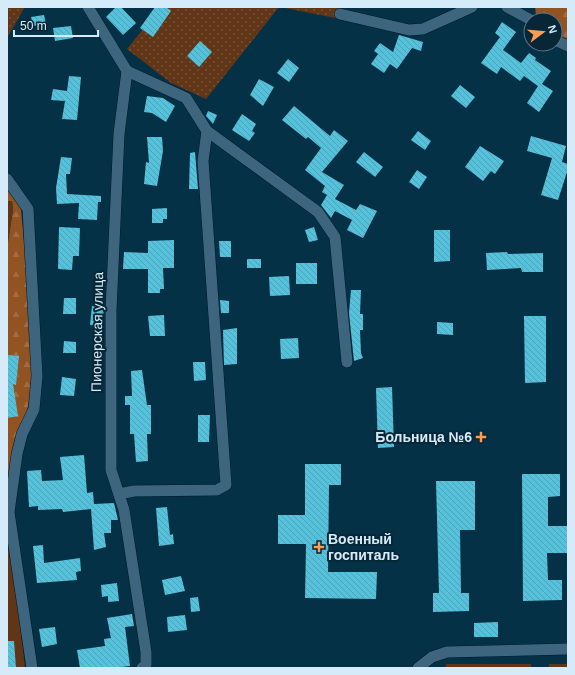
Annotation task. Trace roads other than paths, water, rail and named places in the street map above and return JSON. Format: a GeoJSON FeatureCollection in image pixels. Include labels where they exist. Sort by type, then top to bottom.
{"type":"FeatureCollection","features":[{"type":"Feature","properties":{"kind":"street"},"geometry":{"type":"LineString","coordinates":[[88,7],[127,71],[186,98],[207,131],[318,212],[335,237],[346,362]]}},
{"type":"Feature","properties":{"kind":"street"},"geometry":{"type":"LineString","coordinates":[[340,14],[409,30],[423,30],[472,7]]}},
{"type":"Feature","properties":{"kind":"street"},"geometry":{"type":"LineString","coordinates":[[507,7],[523,15]]}},
{"type":"Feature","properties":{"kind":"street","name":"Пионерская улица"},"geometry":{"type":"LineString","coordinates":[[127,71],[119,134],[111,310],[111,470],[124,510],[146,652],[144,667]]}},
{"type":"Feature","properties":{"kind":"street"},"geometry":{"type":"LineString","coordinates":[[120,494],[134,491],[217,490],[226,485],[203,161],[207,131]]}},
{"type":"Feature","properties":{"kind":"street"},"geometry":{"type":"LineString","coordinates":[[7,179],[28,210],[37,376],[34,409],[22,434],[17,454],[9,512],[32,668]]}},
{"type":"Feature","properties":{"kind":"street"},"geometry":{"type":"LineString","coordinates":[[418,668],[432,657],[447,652],[568,649]]}},
{"type":"Feature","properties":{"kind":"place","name":"Больница №6"},"geometry":{"type":"Point","coordinates":[481,437]}},
{"type":"Feature","properties":{"kind":"place","name":"Военный госпиталь"},"geometry":{"type":"Point","coordinates":[319,547]}}]}
